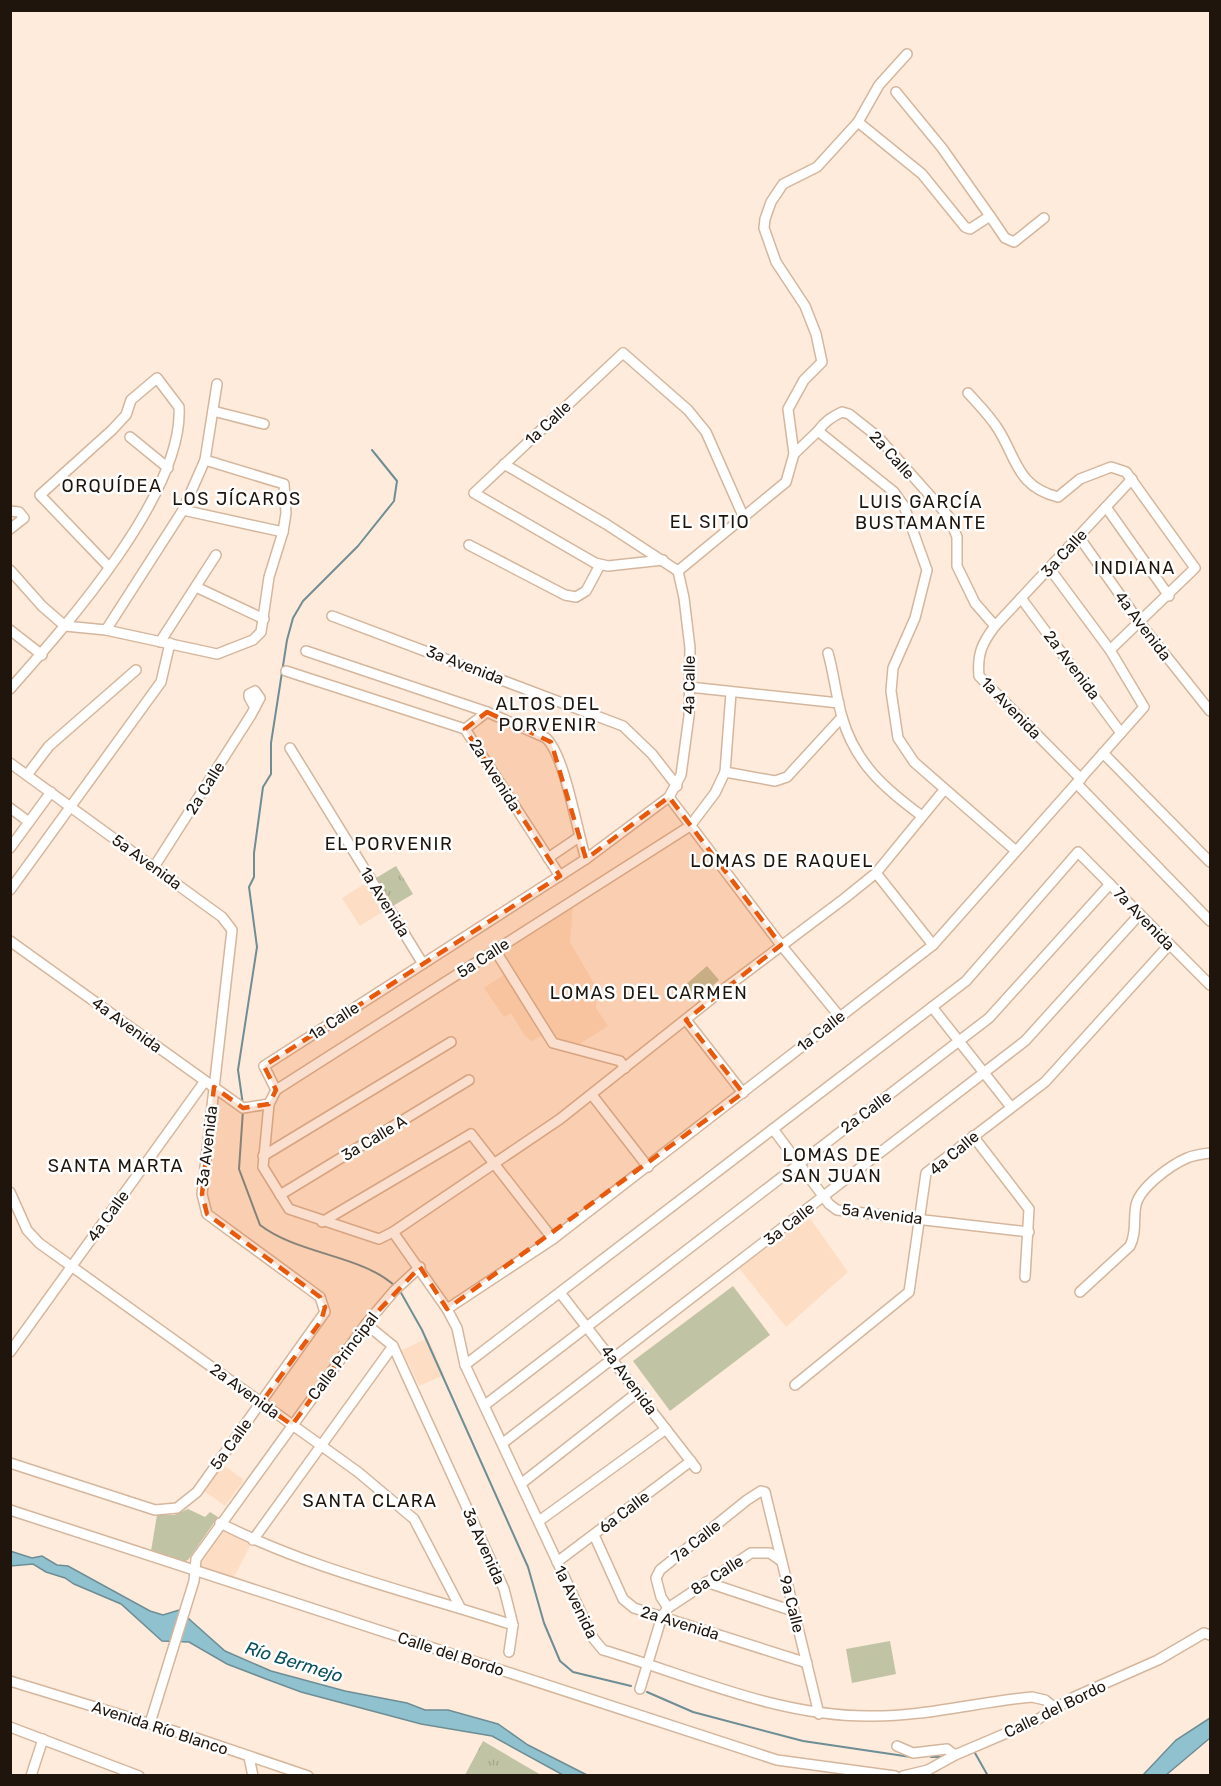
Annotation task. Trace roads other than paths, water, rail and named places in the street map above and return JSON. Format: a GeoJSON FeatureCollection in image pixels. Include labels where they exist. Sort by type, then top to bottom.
{"type":"FeatureCollection","features":[{"type":"Feature","properties":{"kind":"street"},"geometry":{"type":"LineString","coordinates":[[504,464],[678,571],[786,482],[794,454],[788,409],[804,380],[822,362],[808,313],[776,262],[764,228],[765,219],[771,202],[783,184],[817,167],[858,122],[879,85],[907,54]]}},
{"type":"Feature","properties":{"kind":"street"},"geometry":{"type":"LineString","coordinates":[[896,92],[942,148],[1005,238],[1014,242],[1044,218]]}},
{"type":"Feature","properties":{"kind":"street"},"geometry":{"type":"LineString","coordinates":[[858,122],[922,174],[965,227],[970,229],[990,216]]}},
{"type":"Feature","properties":{"kind":"street","name":"1a Calle"},"geometry":{"type":"LineString","coordinates":[[600,565],[503,512],[474,493],[622,353],[688,410],[706,432],[744,518]]}},
{"type":"Feature","properties":{"kind":"street"},"geometry":{"type":"LineString","coordinates":[[12,683],[42,655],[86,600],[109,567],[153,499],[168,468],[179,410],[177,403],[159,379],[154,380],[131,400],[124,419],[40,495],[109,567]]}},
{"type":"Feature","properties":{"kind":"street"},"geometry":{"type":"LineString","coordinates":[[106,630],[183,510],[204,460],[217,384]]}},
{"type":"Feature","properties":{"kind":"street"},"geometry":{"type":"LineString","coordinates":[[968,393],[1000,432],[1017,469],[1029,482],[1042,491],[1056,497],[1061,496],[1080,479],[1111,467],[1126,472],[1195,568],[1169,596],[1110,650],[1050,569]]}},
{"type":"Feature","properties":{"kind":"street"},"geometry":{"type":"LineString","coordinates":[[213,411],[264,424]]}},
{"type":"Feature","properties":{"kind":"street","name":"2a Calle"},"geometry":{"type":"LineString","coordinates":[[818,430],[825,421],[842,412],[849,414],[878,437],[934,498],[955,528],[957,566],[975,603],[995,626]]}},
{"type":"Feature","properties":{"kind":"street"},"geometry":{"type":"LineString","coordinates":[[794,454],[818,430],[894,492],[904,506],[927,570],[915,618],[893,668],[891,691],[898,738],[915,762],[944,790],[1016,850]]}},
{"type":"Feature","properties":{"kind":"street"},"geometry":{"type":"LineString","coordinates":[[130,437],[168,468]]}},
{"type":"Feature","properties":{"kind":"street"},"geometry":{"type":"LineString","coordinates":[[10,570],[42,606],[65,626],[106,630],[217,654],[254,639],[261,632],[269,577],[283,532],[286,513],[285,484],[204,460]]}},
{"type":"Feature","properties":{"kind":"street","name":"3a Calle"},"geometry":{"type":"LineString","coordinates":[[995,626],[1132,479]]}},
{"type":"Feature","properties":{"kind":"street"},"geometry":{"type":"LineString","coordinates":[[1106,507],[1169,596]]}},
{"type":"Feature","properties":{"kind":"street"},"geometry":{"type":"LineString","coordinates":[[183,510],[283,532]]}},
{"type":"Feature","properties":{"kind":"street"},"geometry":{"type":"LineString","coordinates":[[10,511],[19,512],[24,518],[10,529]]}},
{"type":"Feature","properties":{"kind":"street","name":"4a Avenida"},"geometry":{"type":"LineString","coordinates":[[1079,537],[1140,623],[1210,711]]}},
{"type":"Feature","properties":{"kind":"street"},"geometry":{"type":"LineString","coordinates":[[469,545],[565,595],[576,597],[586,591],[600,565],[663,560]]}},
{"type":"Feature","properties":{"kind":"street"},"geometry":{"type":"LineString","coordinates":[[10,890],[161,682],[165,642],[216,555]]}},
{"type":"Feature","properties":{"kind":"street","name":"4a Calle"},"geometry":{"type":"LineString","coordinates":[[586,859],[669,797],[677,786],[689,716],[687,616],[678,571]]}},
{"type":"Feature","properties":{"kind":"street"},"geometry":{"type":"LineString","coordinates":[[196,586],[264,619]]}},
{"type":"Feature","properties":{"kind":"street","name":"2a Avenida"},"geometry":{"type":"LineString","coordinates":[[1021,598],[1121,733]]}},
{"type":"Feature","properties":{"kind":"street","name":"3a Avenida"},"geometry":{"type":"LineString","coordinates":[[332,616],[623,726],[652,754],[677,786]]}},
{"type":"Feature","properties":{"kind":"street","name":"1a Avenida"},"geometry":{"type":"LineString","coordinates":[[995,626],[981,644],[979,676],[1210,921]]}},
{"type":"Feature","properties":{"kind":"street"},"geometry":{"type":"LineString","coordinates":[[10,630],[42,655]]}},
{"type":"Feature","properties":{"kind":"street","name":"1a Calle"},"geometry":{"type":"LineString","coordinates":[[447,1309],[554,1239],[933,945],[1144,707],[1143,701],[1110,650]]}},
{"type":"Feature","properties":{"kind":"street"},"geometry":{"type":"LineString","coordinates":[[306,651],[487,712],[551,742],[586,859]]}},
{"type":"Feature","properties":{"kind":"street"},"geometry":{"type":"LineString","coordinates":[[828,653],[842,717],[849,739],[861,762],[891,793],[922,816]]}},
{"type":"Feature","properties":{"kind":"street"},"geometry":{"type":"LineString","coordinates":[[27,775],[49,746],[136,670]]}},
{"type":"Feature","properties":{"kind":"street","name":"2a Avenida"},"geometry":{"type":"LineString","coordinates":[[286,671],[465,729],[560,876]]}},
{"type":"Feature","properties":{"kind":"street"},"geometry":{"type":"LineString","coordinates":[[689,687],[839,703]]}},
{"type":"Feature","properties":{"kind":"street"},"geometry":{"type":"LineString","coordinates":[[690,826],[715,793],[725,772],[730,693]]}},
{"type":"Feature","properties":{"kind":"street","name":"2a Calle"},"geometry":{"type":"LineString","coordinates":[[154,867],[255,708]]}},
{"type":"Feature","properties":{"kind":"street"},"geometry":{"type":"LineString","coordinates":[[465,729],[487,712]]}},
{"type":"Feature","properties":{"kind":"street"},"geometry":{"type":"LineString","coordinates":[[725,772],[775,781],[787,777],[795,771],[842,717]]}},
{"type":"Feature","properties":{"kind":"street","name":"1a Avenida"},"geometry":{"type":"LineString","coordinates":[[290,748],[423,964]]}},
{"type":"Feature","properties":{"kind":"street"},"geometry":{"type":"LineString","coordinates":[[1103,753],[1210,862]]}},
{"type":"Feature","properties":{"kind":"street","name":"5a Avenida"},"geometry":{"type":"LineString","coordinates":[[10,763],[222,917],[231,930],[231,939]]}},
{"type":"Feature","properties":{"kind":"street"},"geometry":{"type":"LineString","coordinates":[[276,1090],[269,1104],[263,1167],[289,1209],[322,1222],[379,1239],[497,1165],[592,1095],[876,873],[944,790]]}},
{"type":"Feature","properties":{"kind":"street"},"geometry":{"type":"LineString","coordinates":[[10,848],[51,792]]}},
{"type":"Feature","properties":{"kind":"street"},"geometry":{"type":"LineString","coordinates":[[669,797],[781,945],[840,1017]]}},
{"type":"Feature","properties":{"kind":"street"},"geometry":{"type":"LineString","coordinates":[[10,808],[29,822]]}},
{"type":"Feature","properties":{"kind":"street","name":"5a Calle"},"geometry":{"type":"LineString","coordinates":[[276,1090],[690,826]]}},
{"type":"Feature","properties":{"kind":"street"},"geometry":{"type":"LineString","coordinates":[[548,858],[579,837]]}},
{"type":"Feature","properties":{"kind":"street","name":"7a Avenida"},"geometry":{"type":"LineString","coordinates":[[933,1007],[966,981],[1078,852],[1210,985]]}},
{"type":"Feature","properties":{"kind":"street","name":"1a Calle"},"geometry":{"type":"LineString","coordinates":[[276,1090],[264,1066],[586,859]]}},
{"type":"Feature","properties":{"kind":"street"},"geometry":{"type":"LineString","coordinates":[[876,873],[933,945]]}},
{"type":"Feature","properties":{"kind":"street","name":"2a Calle"},"geometry":{"type":"LineString","coordinates":[[485,1405],[989,1018],[1110,884]]}},
{"type":"Feature","properties":{"kind":"street","name":"3a Calle"},"geometry":{"type":"LineString","coordinates":[[503,1443],[1025,1041],[1139,915]]}},
{"type":"Feature","properties":{"kind":"street","name":"3a Avenida"},"geometry":{"type":"LineString","coordinates":[[231,939],[202,1194],[207,1214],[320,1297]]}},
{"type":"Feature","properties":{"kind":"street","name":"4a Avenida"},"geometry":{"type":"LineString","coordinates":[[10,941],[243,1108],[269,1104]]}},
{"type":"Feature","properties":{"kind":"street","name":"4a Calle"},"geometry":{"type":"LineString","coordinates":[[795,1385],[909,1292],[926,1173],[1045,1082],[1169,945]]}},
{"type":"Feature","properties":{"kind":"street"},"geometry":{"type":"LineString","coordinates":[[495,951],[553,1043],[620,1061],[625,1068]]}},
{"type":"Feature","properties":{"kind":"street"},"geometry":{"type":"LineString","coordinates":[[465,1365],[933,1007],[1011,1107]]}},
{"type":"Feature","properties":{"kind":"street"},"geometry":{"type":"LineString","coordinates":[[686,1020],[743,1093]]}},
{"type":"Feature","properties":{"kind":"street"},"geometry":{"type":"LineString","coordinates":[[263,1156],[451,1042]]}},
{"type":"Feature","properties":{"kind":"street","name":"3a Calle A"},"geometry":{"type":"LineString","coordinates":[[280,1195],[469,1080]]}},
{"type":"Feature","properties":{"kind":"street","name":"4a Calle"},"geometry":{"type":"LineString","coordinates":[[10,1352],[205,1081]]}},
{"type":"Feature","properties":{"kind":"street"},"geometry":{"type":"LineString","coordinates":[[592,1095],[648,1167]]}},
{"type":"Feature","properties":{"kind":"street","name":"5a Avenida"},"geometry":{"type":"LineString","coordinates":[[773,1130],[823,1197],[837,1210],[1029,1232]]}},
{"type":"Feature","properties":{"kind":"street"},"geometry":{"type":"LineString","coordinates":[[322,1222],[471,1134],[554,1239]]}},
{"type":"Feature","properties":{"kind":"street"},"geometry":{"type":"LineString","coordinates":[[973,1136],[1029,1209],[1025,1277]]}},
{"type":"Feature","properties":{"kind":"street"},"geometry":{"type":"LineString","coordinates":[[1080,1292],[1130,1246],[1134,1237],[1136,1204],[1141,1192],[1188,1157],[1210,1153]]}},
{"type":"Feature","properties":{"kind":"street","name":"2a Avenida"},"geometry":{"type":"LineString","coordinates":[[10,1192],[32,1238],[391,1497],[414,1519],[426,1537],[460,1607]]}},
{"type":"Feature","properties":{"kind":"street","name":"1a Avenida"},"geometry":{"type":"LineString","coordinates":[[393,1232],[420,1267],[458,1328],[465,1365],[557,1562],[598,1646],[603,1650],[780,1707],[819,1714],[913,1715],[1032,1697],[1045,1700],[1055,1708]]}},
{"type":"Feature","properties":{"kind":"street","name":"Calle Principal"},"geometry":{"type":"LineString","coordinates":[[150,1723],[190,1595],[196,1559],[366,1324],[420,1267]]}},
{"type":"Feature","properties":{"kind":"street","name":"4a Avenida"},"geometry":{"type":"LineString","coordinates":[[561,1293],[693,1465]]}},
{"type":"Feature","properties":{"kind":"street","name":"5a Calle"},"geometry":{"type":"LineString","coordinates":[[10,1463],[155,1510],[177,1508],[190,1500],[324,1316],[325,1307],[320,1297]]}},
{"type":"Feature","properties":{"kind":"street","name":"3a Avenida"},"geometry":{"type":"LineString","coordinates":[[366,1324],[393,1346],[504,1589],[513,1625],[509,1652]]}},
{"type":"Feature","properties":{"kind":"street"},"geometry":{"type":"LineString","coordinates":[[254,1540],[393,1346]]}},
{"type":"Feature","properties":{"kind":"street"},"geometry":{"type":"LineString","coordinates":[[522,1483],[638,1392]]}},
{"type":"Feature","properties":{"kind":"street"},"geometry":{"type":"LineString","coordinates":[[539,1521],[666,1429]]}},
{"type":"Feature","properties":{"kind":"street","name":"6a Calle"},"geometry":{"type":"LineString","coordinates":[[557,1562],[693,1465]]}},
{"type":"Feature","properties":{"kind":"street","name":"7a Calle"},"geometry":{"type":"LineString","coordinates":[[665,1612],[656,1578],[660,1570],[747,1500],[761,1491],[766,1495]]}},
{"type":"Feature","properties":{"kind":"street","name":"9a Calle"},"geometry":{"type":"LineString","coordinates":[[766,1495],[819,1714]]}},
{"type":"Feature","properties":{"kind":"street","name":"Calle del Bordo"},"geometry":{"type":"LineString","coordinates":[[10,1510],[777,1760],[895,1776]]}},
{"type":"Feature","properties":{"kind":"street"},"geometry":{"type":"LineString","coordinates":[[220,1523],[254,1540],[381,1584],[513,1625]]}},
{"type":"Feature","properties":{"kind":"street","name":"2a Avenida"},"geometry":{"type":"LineString","coordinates":[[594,1535],[628,1604],[665,1612],[807,1663]]}},
{"type":"Feature","properties":{"kind":"street","name":"8a Calle"},"geometry":{"type":"LineString","coordinates":[[665,1612],[751,1553],[770,1553],[780,1560]]}},
{"type":"Feature","properties":{"kind":"street"},"geometry":{"type":"LineString","coordinates":[[706,1582],[793,1611]]}},
{"type":"Feature","properties":{"kind":"street"},"geometry":{"type":"LineString","coordinates":[[640,1689],[665,1612]]}},
{"type":"Feature","properties":{"kind":"street","name":"Calle del Bordo"},"geometry":{"type":"LineString","coordinates":[[903,1776],[928,1770],[1208,1634]]}},
{"type":"Feature","properties":{"kind":"street","name":"Avenida Río Blanco"},"geometry":{"type":"LineString","coordinates":[[10,1681],[150,1723],[308,1776]]}},
{"type":"Feature","properties":{"kind":"street"},"geometry":{"type":"LineString","coordinates":[[10,1727],[139,1776]]}},
{"type":"Feature","properties":{"kind":"street"},"geometry":{"type":"LineString","coordinates":[[31,1776],[43,1739]]}},
{"type":"Feature","properties":{"kind":"street"},"geometry":{"type":"LineString","coordinates":[[897,1746],[914,1753],[948,1749],[955,1755]]}},
{"type":"Feature","properties":{"kind":"street"},"geometry":{"type":"LineString","coordinates":[[249,1757],[253,1776]]}},
{"type":"Feature","properties":{"kind":"water"},"geometry":{"type":"Polygon","coordinates":[[[10,1551],[32,1558],[42,1556],[57,1565],[68,1566],[150,1611],[163,1615],[179,1610],[225,1651],[271,1671],[345,1691],[407,1703],[425,1710],[448,1710],[498,1724],[528,1745],[587,1775],[563,1775],[492,1736],[421,1724],[301,1692],[227,1664],[189,1642],[162,1641],[121,1604],[65,1578],[46,1572],[33,1564],[11,1566],[10,1551]]]}},
{"type":"Feature","properties":{"kind":"water"},"geometry":{"type":"Polygon","coordinates":[[[1210,1718],[1210,1738],[1166,1775],[1143,1775],[1176,1740],[1210,1718]]]}},
{"type":"Feature","properties":{"kind":"waterway"},"geometry":{"type":"LineString","coordinates":[[243,1105],[238,1070],[257,947],[249,887],[254,877],[254,853],[263,787],[271,774],[271,743],[287,640],[293,618],[303,601],[358,546],[394,501],[397,481],[372,450]]}},
{"type":"Feature","properties":{"kind":"waterway"},"geometry":{"type":"LineString","coordinates":[[243,1110],[239,1169],[260,1225],[293,1243],[366,1268],[382,1276],[396,1287]]}},
{"type":"Feature","properties":{"kind":"waterway"},"geometry":{"type":"LineString","coordinates":[[400,1291],[422,1330],[528,1567],[544,1623],[560,1661],[573,1672],[631,1686]]}},
{"type":"Feature","properties":{"kind":"waterway"},"geometry":{"type":"LineString","coordinates":[[647,1692],[693,1712],[803,1741],[911,1757]]}},
{"type":"Feature","properties":{"kind":"waterway"},"geometry":{"type":"LineString","coordinates":[[975,1753],[988,1776]]}},
{"type":"Feature","properties":{"kind":"waterway"},"geometry":{"type":"LineString","coordinates":[[931,1757],[945,1757]]}},
{"type":"Feature","properties":{"kind":"district","name":"ORQUÍDEA"},"geometry":{"type":"Point","coordinates":[112,486]}},
{"type":"Feature","properties":{"kind":"district","name":"LOS JÍCAROS"},"geometry":{"type":"Point","coordinates":[237,499]}},
{"type":"Feature","properties":{"kind":"district","name":"LUIS GARCÍA BUSTAMANTE"},"geometry":{"type":"Point","coordinates":[921,512]}},
{"type":"Feature","properties":{"kind":"district","name":"EL SITIO"},"geometry":{"type":"Point","coordinates":[710,522]}},
{"type":"Feature","properties":{"kind":"district","name":"INDIANA"},"geometry":{"type":"Point","coordinates":[1135,568]}},
{"type":"Feature","properties":{"kind":"district","name":"ALTOS DEL PORVENIR"},"geometry":{"type":"Point","coordinates":[548,714]}},
{"type":"Feature","properties":{"kind":"district","name":"EL PORVENIR"},"geometry":{"type":"Point","coordinates":[389,844]}},
{"type":"Feature","properties":{"kind":"district","name":"LOMAS DE RAQUEL"},"geometry":{"type":"Point","coordinates":[782,861]}},
{"type":"Feature","properties":{"kind":"district","name":"LOMAS DEL CARMEN"},"geometry":{"type":"Point","coordinates":[649,993]}},
{"type":"Feature","properties":{"kind":"district","name":"LOMAS DE SAN JUAN"},"geometry":{"type":"Point","coordinates":[832,1165]}},
{"type":"Feature","properties":{"kind":"district","name":"SANTA MARTA"},"geometry":{"type":"Point","coordinates":[116,1166]}},
{"type":"Feature","properties":{"kind":"district","name":"SANTA CLARA"},"geometry":{"type":"Point","coordinates":[370,1501]}},
{"type":"Feature","properties":{"kind":"water label","name":"Río Bermejo"},"geometry":{"type":"Point","coordinates":[294,1662]}}]}
